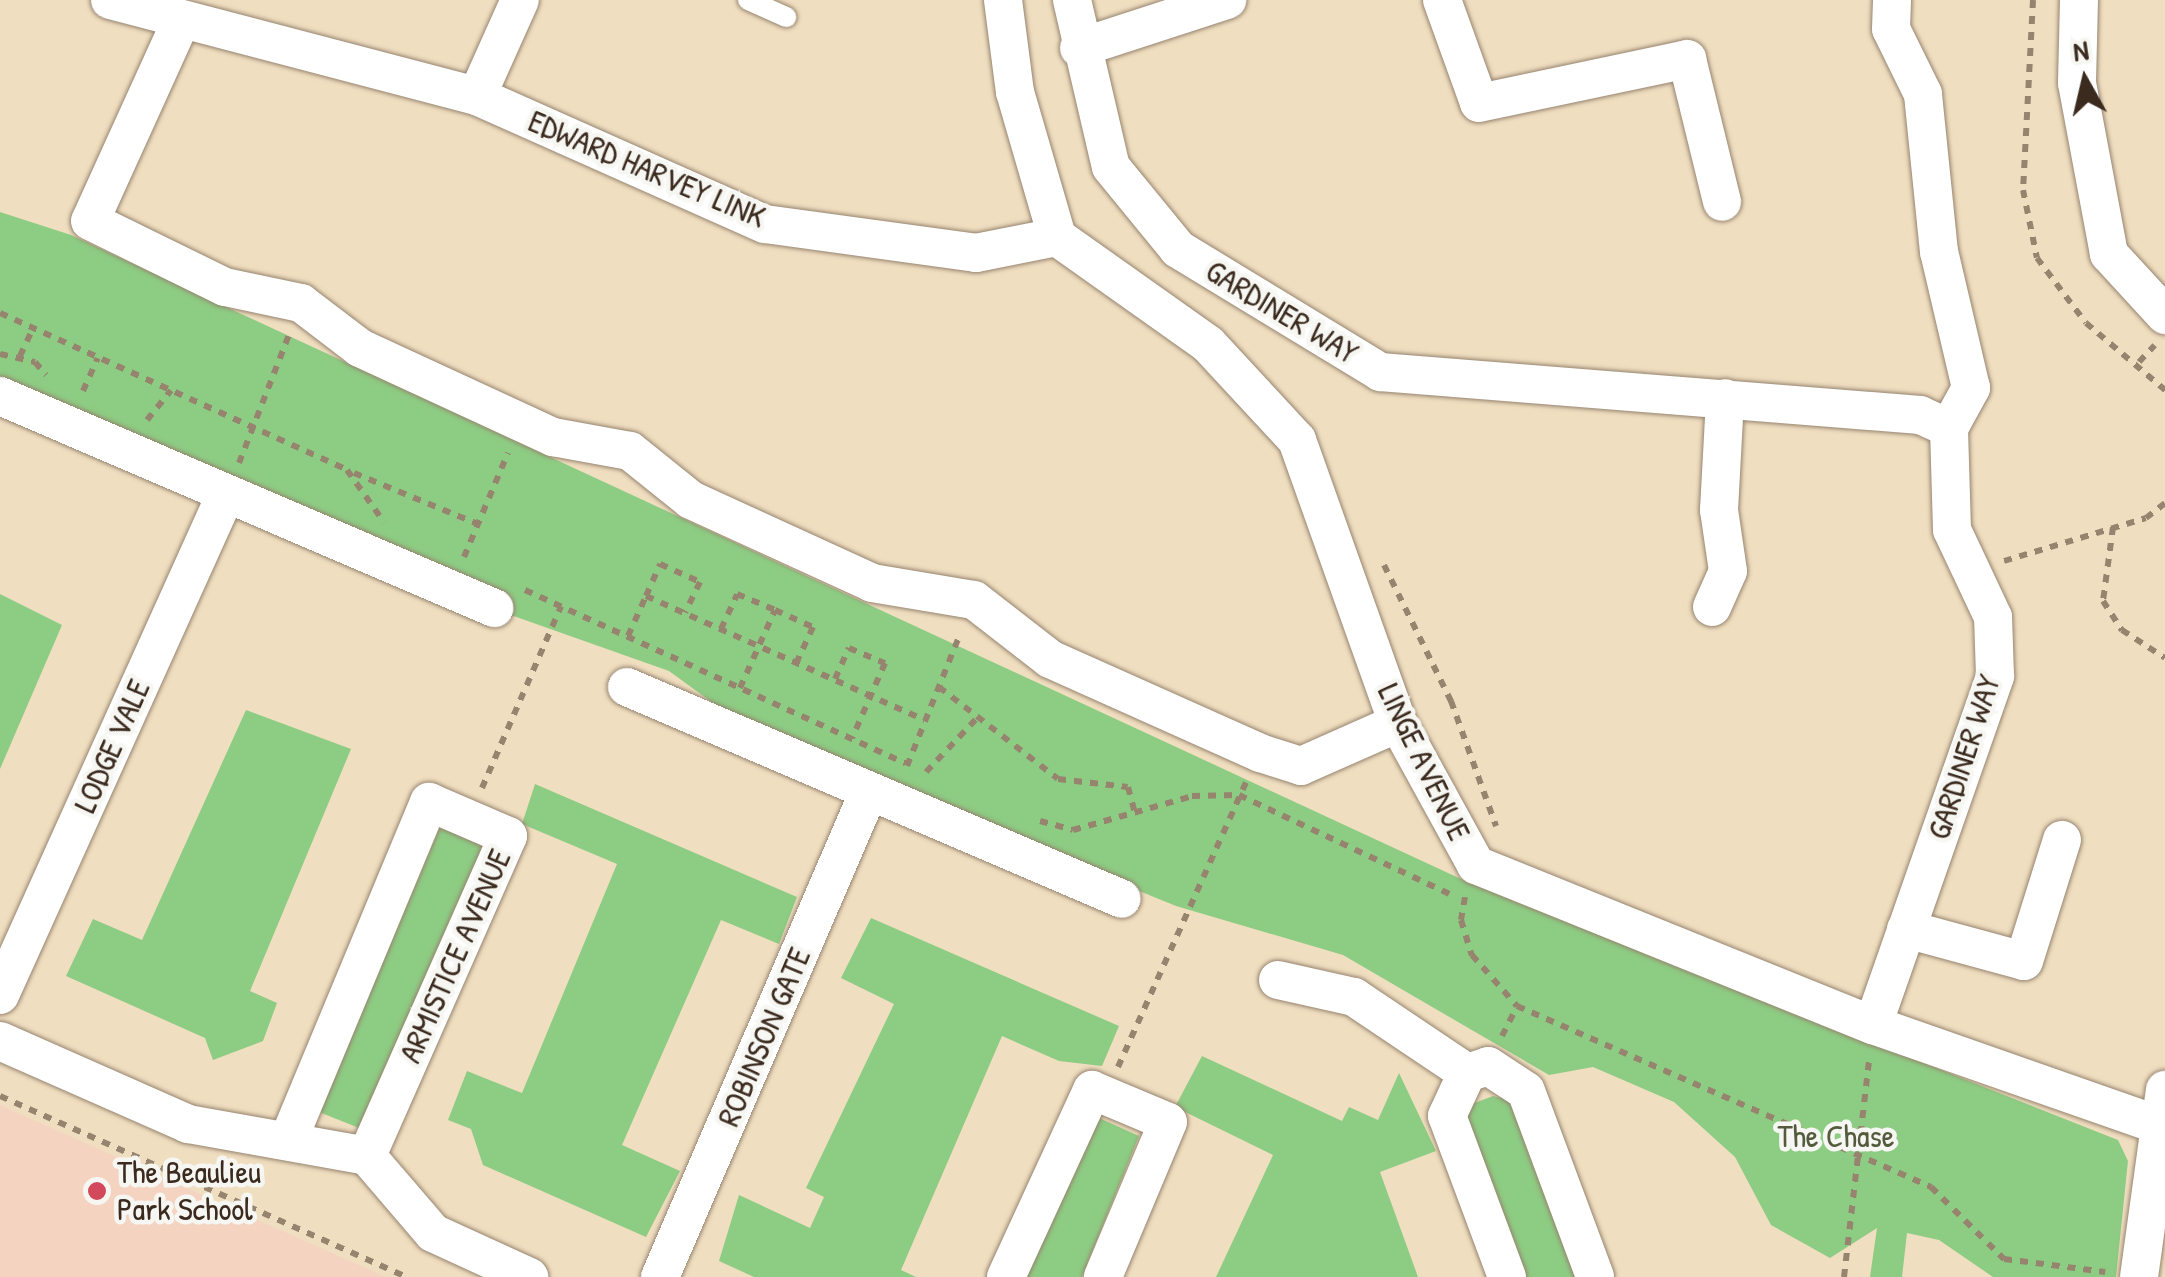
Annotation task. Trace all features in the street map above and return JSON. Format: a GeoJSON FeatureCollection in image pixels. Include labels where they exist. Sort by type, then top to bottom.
{"type":"FeatureCollection","features":[{"type":"Feature","properties":{"kind":"street","name":"EDWARD HARVEY LINK"},"geometry":{"type":"LineString","coordinates":[[110,0],[180,22],[477,96],[765,224],[976,254],[1057,236]]}},
{"type":"Feature","properties":{"kind":"street"},"geometry":{"type":"LineString","coordinates":[[477,96],[520,0]]}},
{"type":"Feature","properties":{"kind":"street"},"geometry":{"type":"LineString","coordinates":[[1002,0],[1015,92],[1057,236]]}},
{"type":"Feature","properties":{"kind":"street","name":"GARDINER WAY"},"geometry":{"type":"LineString","coordinates":[[1072,0],[1079,48],[1111,168],[1178,249],[1380,372],[1920,415],[1949,428]]}},
{"type":"Feature","properties":{"kind":"street"},"geometry":{"type":"LineString","coordinates":[[1079,48],[1227,0]]}},
{"type":"Feature","properties":{"kind":"street"},"geometry":{"type":"LineString","coordinates":[[1442,0],[1479,103],[1687,59],[1722,202]]}},
{"type":"Feature","properties":{"kind":"street","name":"GARDINER WAY"},"geometry":{"type":"LineString","coordinates":[[1872,1026],[1995,676],[1993,617],[1952,530],[1949,428],[1972,388],[1939,252],[1923,94],[1891,29],[1892,0]]}},
{"type":"Feature","properties":{"kind":"street"},"geometry":{"type":"LineString","coordinates":[[2079,0],[2078,83],[2109,254],[2165,314]]}},
{"type":"Feature","properties":{"kind":"street"},"geometry":{"type":"LineString","coordinates":[[180,22],[90,221],[225,286],[301,303],[360,348],[554,436],[630,452],[691,500],[872,582],[974,600],[1050,659],[1260,753],[1301,766],[1398,722]]}},
{"type":"Feature","properties":{"kind":"street","name":"LINGE AVENUE"},"geometry":{"type":"LineString","coordinates":[[1057,236],[1208,344],[1297,440],[1398,722],[1476,866],[1872,1026],[2162,1108]]}},
{"type":"Feature","properties":{"kind":"street"},"geometry":{"type":"LineString","coordinates":[[0,396],[225,496],[502,596]]}},
{"type":"Feature","properties":{"kind":"street"},"geometry":{"type":"LineString","coordinates":[[1712,607],[1728,571],[1718,510],[1725,398]]}},
{"type":"Feature","properties":{"kind":"street","name":"LODGE VALE"},"geometry":{"type":"LineString","coordinates":[[0,994],[225,496]]}},
{"type":"Feature","properties":{"kind":"street"},"geometry":{"type":"LineString","coordinates":[[627,687],[868,796],[1122,899]]}},
{"type":"Feature","properties":{"kind":"street","name":"ROBINSON GATE"},"geometry":{"type":"LineString","coordinates":[[660,1277],[868,796]]}},
{"type":"Feature","properties":{"kind":"street","name":"ARMISTICE AVENUE"},"geometry":{"type":"LineString","coordinates":[[290,1136],[429,802],[508,836],[367,1156]]}},
{"type":"Feature","properties":{"kind":"street"},"geometry":{"type":"LineString","coordinates":[[1906,929],[2024,961],[2062,840]]}},
{"type":"Feature","properties":{"kind":"street"},"geometry":{"type":"LineString","coordinates":[[1278,980],[1354,997],[1468,1073]]}},
{"type":"Feature","properties":{"kind":"street"},"geometry":{"type":"LineString","coordinates":[[0,1041],[188,1124],[290,1136],[367,1156],[434,1232],[529,1277]]}},
{"type":"Feature","properties":{"kind":"street"},"geometry":{"type":"LineString","coordinates":[[1507,1277],[1447,1116],[1468,1073],[1488,1066],[1526,1091],[1595,1277]]}},
{"type":"Feature","properties":{"kind":"street"},"geometry":{"type":"LineString","coordinates":[[1006,1277],[1092,1090],[1168,1122],[1103,1277]]}},
{"type":"Feature","properties":{"kind":"street"},"geometry":{"type":"LineString","coordinates":[[2139,1277],[2162,1108]]}},
{"type":"Feature","properties":{"kind":"lane"},"geometry":{"type":"LineString","coordinates":[[748,0],[786,17]]}},
{"type":"Feature","properties":{"kind":"path"},"geometry":{"type":"LineString","coordinates":[[2033,0],[2024,190],[2038,258],[2086,324],[2165,390]]}},
{"type":"Feature","properties":{"kind":"path"},"geometry":{"type":"LineString","coordinates":[[225,496],[301,303]]}},
{"type":"Feature","properties":{"kind":"path"},"geometry":{"type":"LineString","coordinates":[[0,313],[347,470],[478,524]]}},
{"type":"Feature","properties":{"kind":"path"},"geometry":{"type":"LineString","coordinates":[[20,356],[32,328]]}},
{"type":"Feature","properties":{"kind":"path"},"geometry":{"type":"LineString","coordinates":[[0,354],[20,356],[48,381],[96,395]]}},
{"type":"Feature","properties":{"kind":"path"},"geometry":{"type":"LineString","coordinates":[[83,392],[98,358]]}},
{"type":"Feature","properties":{"kind":"path"},"geometry":{"type":"LineString","coordinates":[[133,422],[145,422],[171,390]]}},
{"type":"Feature","properties":{"kind":"path"},"geometry":{"type":"LineString","coordinates":[[461,562],[510,450]]}},
{"type":"Feature","properties":{"kind":"path"},"geometry":{"type":"LineString","coordinates":[[347,470],[390,530]]}},
{"type":"Feature","properties":{"kind":"path"},"geometry":{"type":"LineString","coordinates":[[1972,577],[2035,545],[2113,526],[2165,503]]}},
{"type":"Feature","properties":{"kind":"path"},"geometry":{"type":"LineString","coordinates":[[2113,526],[2103,602],[2122,630],[2165,658]]}},
{"type":"Feature","properties":{"kind":"path"},"geometry":{"type":"LineString","coordinates":[[447,556],[478,570]]}},
{"type":"Feature","properties":{"kind":"path"},"geometry":{"type":"LineString","coordinates":[[628,636],[660,564],[700,582],[685,613]]}},
{"type":"Feature","properties":{"kind":"path"},"geometry":{"type":"LineString","coordinates":[[721,629],[737,594],[775,610],[812,627],[797,662]]}},
{"type":"Feature","properties":{"kind":"path"},"geometry":{"type":"LineString","coordinates":[[502,596],[560,606],[942,779]]}},
{"type":"Feature","properties":{"kind":"path"},"geometry":{"type":"LineString","coordinates":[[646,596],[926,720]]}},
{"type":"Feature","properties":{"kind":"path"},"geometry":{"type":"LineString","coordinates":[[908,764],[974,600]]}},
{"type":"Feature","properties":{"kind":"path"},"geometry":{"type":"LineString","coordinates":[[468,819],[560,606]]}},
{"type":"Feature","properties":{"kind":"path"},"geometry":{"type":"LineString","coordinates":[[740,688],[775,610]]}},
{"type":"Feature","properties":{"kind":"path"},"geometry":{"type":"LineString","coordinates":[[835,679],[849,648],[885,663],[852,738]]}},
{"type":"Feature","properties":{"kind":"path"},"geometry":{"type":"LineString","coordinates":[[939,687],[1058,780],[1128,787],[1136,816]]}},
{"type":"Feature","properties":{"kind":"path"},"geometry":{"type":"LineString","coordinates":[[926,772],[977,718]]}},
{"type":"Feature","properties":{"kind":"path"},"geometry":{"type":"LineString","coordinates":[[1106,1096],[1260,753]]}},
{"type":"Feature","properties":{"kind":"path"},"geometry":{"type":"LineString","coordinates":[[1024,814],[1074,830],[1136,816],[1192,796],[1240,795],[1464,900]]}},
{"type":"Feature","properties":{"kind":"path"},"geometry":{"type":"LineString","coordinates":[[1844,1277],[1872,1026]]}},
{"type":"Feature","properties":{"kind":"path"},"geometry":{"type":"LineString","coordinates":[[0,1096],[406,1277]]}},
{"type":"Feature","properties":{"kind":"shaded area","name":"The Beaulieu Park School"},"geometry":{"type":"Polygon","coordinates":[[[0,1105],[386,1277],[0,1277],[0,1105]]]}},
{"type":"Feature","properties":{"kind":"green space","name":"The Chase"},"geometry":{"type":"Polygon","coordinates":[[[0,212],[71,235],[1474,885],[2118,1140],[2128,1161],[2116,1277],[1993,1277],[1939,1240],[1907,1233],[1902,1277],[1870,1277],[1877,1228],[1830,1258],[1771,1225],[1735,1157],[1674,1102],[1593,1067],[1549,1075],[1343,955],[1176,906],[757,735],[669,671],[508,614],[0,386],[0,212]]]}},
{"type":"Feature","properties":{"kind":"green space"},"geometry":{"type":"Polygon","coordinates":[[[0,594],[62,625],[0,769],[0,594]]]}},
{"type":"Feature","properties":{"kind":"green space"},"geometry":{"type":"Polygon","coordinates":[[[246,710],[351,749],[250,991],[277,1003],[263,1041],[213,1060],[205,1038],[66,976],[93,919],[142,940],[246,710]]]}},
{"type":"Feature","properties":{"kind":"green space"},"geometry":{"type":"Polygon","coordinates":[[[535,784],[797,897],[779,944],[721,920],[622,1145],[680,1171],[646,1237],[483,1165],[471,1129],[448,1120],[467,1071],[522,1093],[617,864],[522,824],[535,784]]]}},
{"type":"Feature","properties":{"kind":"green space"},"geometry":{"type":"Polygon","coordinates":[[[440,827],[485,847],[364,1130],[319,1112],[440,827]]]}},
{"type":"Feature","properties":{"kind":"green space"},"geometry":{"type":"Polygon","coordinates":[[[871,918],[1119,1026],[1102,1066],[1059,1061],[1002,1036],[901,1270],[916,1277],[754,1277],[719,1261],[739,1195],[810,1228],[824,1197],[806,1188],[894,1004],[841,978],[871,918]]]}},
{"type":"Feature","properties":{"kind":"green space"},"geometry":{"type":"Polygon","coordinates":[[[1202,1056],[1342,1121],[1349,1107],[1378,1120],[1399,1073],[1436,1151],[1380,1172],[1418,1277],[1216,1277],[1273,1155],[1175,1107],[1202,1056]]]}},
{"type":"Feature","properties":{"kind":"green space"},"geometry":{"type":"Polygon","coordinates":[[[1493,1096],[1513,1101],[1580,1277],[1518,1277],[1464,1107],[1493,1096]]]}},
{"type":"Feature","properties":{"kind":"green space"},"geometry":{"type":"Polygon","coordinates":[[[1097,1117],[1139,1136],[1082,1277],[1025,1277],[1097,1117]]]}},
{"type":"Feature","properties":{"kind":"place","name":"The Beaulieu Park School"},"geometry":{"type":"Point","coordinates":[97,1191]}}]}
